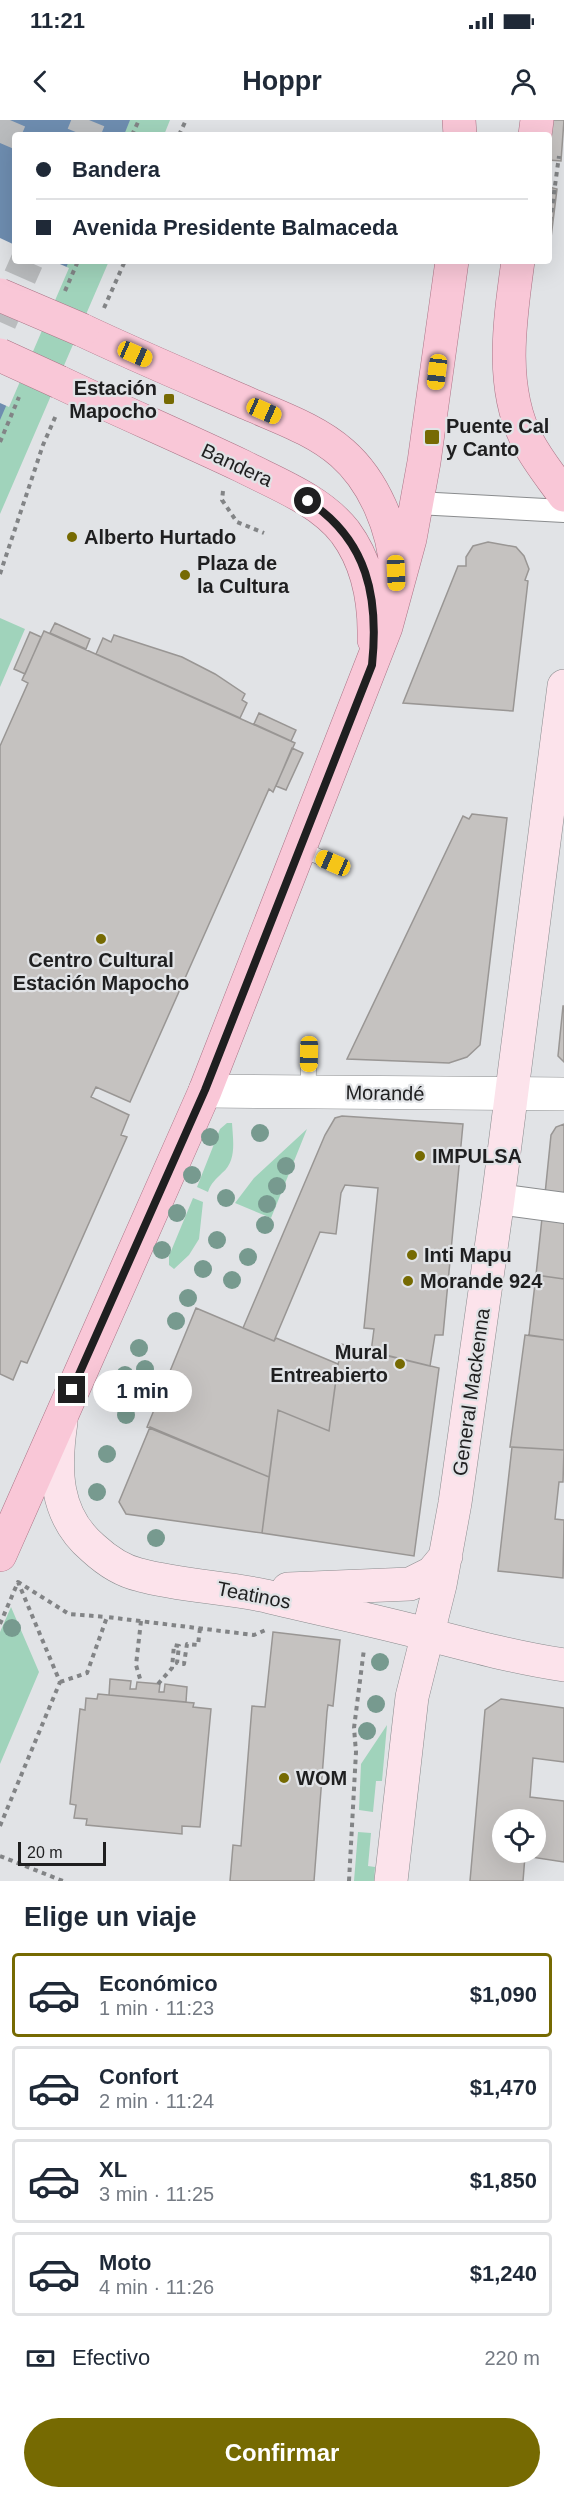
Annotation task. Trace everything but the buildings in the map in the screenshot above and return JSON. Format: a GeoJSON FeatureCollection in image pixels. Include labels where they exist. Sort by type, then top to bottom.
{"type":"FeatureCollection","features":[{"type":"Feature","properties":{"kind":"main road"},"geometry":{"type":"LineString","coordinates":[[0,1555],[205,1090],[372,665],[397,591],[417,503],[429,436],[452,264]]}},
{"type":"Feature","properties":{"kind":"main road"},"geometry":{"type":"LineString","coordinates":[[518,264],[509,344],[515,404],[527,441],[564,495]]}},
{"type":"Feature","properties":{"kind":"main road"},"geometry":{"type":"LineString","coordinates":[[0,295],[306,429],[342,453],[356,467],[383,512],[396,556],[397,591]]}},
{"type":"Feature","properties":{"kind":"main road","name":"Bandera"},"geometry":{"type":"LineString","coordinates":[[0,356],[288,489],[333,519],[354,546],[364,566],[372,596],[374,626],[372,665]]}},
{"type":"Feature","properties":{"kind":"main road","name":"General Mackenna"},"geometry":{"type":"LineString","coordinates":[[391,1881],[412,1697],[446,1556],[498,1199],[564,686]]}},
{"type":"Feature","properties":{"kind":"main road","name":"Teatinos"},"geometry":{"type":"LineString","coordinates":[[63,1412],[56,1464],[58,1488],[65,1512],[91,1547],[119,1567],[138,1575],[247,1592],[505,1654],[564,1665]]}},
{"type":"Feature","properties":{"kind":"main road"},"geometry":{"type":"LineString","coordinates":[[247,1592],[410,1584],[432,1573],[446,1556]]}},
{"type":"Feature","properties":{"kind":"street"},"geometry":{"type":"LineString","coordinates":[[417,503],[564,511]]}},
{"type":"Feature","properties":{"kind":"street","name":"Morandé"},"geometry":{"type":"LineString","coordinates":[[205,1090],[564,1094]]}},
{"type":"Feature","properties":{"kind":"street"},"geometry":{"type":"LineString","coordinates":[[498,1199],[564,1208]]}},
{"type":"Feature","properties":{"kind":"lane"},"geometry":{"type":"LineString","coordinates":[[300,848],[339,866]]}},
{"type":"Feature","properties":{"kind":"lane"},"geometry":{"type":"LineString","coordinates":[[308,1092],[309,1046]]}},
{"type":"Feature","properties":{"kind":"path"},"geometry":{"type":"LineString","coordinates":[[237,522],[264,533]]}},
{"type":"Feature","properties":{"kind":"path"},"geometry":{"type":"LineString","coordinates":[[18,1582],[69,1614],[254,1635],[274,1627]]}},
{"type":"Feature","properties":{"kind":"path"},"geometry":{"type":"LineString","coordinates":[[0,1624],[18,1582]]}},
{"type":"Feature","properties":{"kind":"path"},"geometry":{"type":"LineString","coordinates":[[0,1826],[60,1682],[18,1582]]}},
{"type":"Feature","properties":{"kind":"path"},"geometry":{"type":"LineString","coordinates":[[60,1682],[87,1673],[107,1617]]}},
{"type":"Feature","properties":{"kind":"path"},"geometry":{"type":"LineString","coordinates":[[141,1621],[136,1665],[141,1682]]}},
{"type":"Feature","properties":{"kind":"path"},"geometry":{"type":"LineString","coordinates":[[158,1684],[172,1668],[174,1646],[179,1646],[177,1663],[184,1664],[187,1644],[198,1645],[200,1628]]}},
{"type":"Feature","properties":{"kind":"path"},"geometry":{"type":"LineString","coordinates":[[350,1881],[356,1752],[354,1728],[364,1648]]}},
{"type":"Feature","properties":{"kind":"path"},"geometry":{"type":"LineString","coordinates":[[0,1856],[63,1881]]}},
{"type":"Feature","properties":{"kind":"green space"},"geometry":{"type":"Polygon","coordinates":[[[0,120],[170,120],[165,132],[12,132],[12,264],[108,264],[0,514],[0,120]]]}},
{"type":"Feature","properties":{"kind":"green space"},"geometry":{"type":"Polygon","coordinates":[[[0,618],[25,629],[0,687],[0,618]]]}},
{"type":"Feature","properties":{"kind":"green space"},"geometry":{"type":"Polygon","coordinates":[[[227,1123],[232,1123],[232,1156],[227,1168],[214,1181],[208,1192],[197,1187],[220,1129],[227,1123]]]}},
{"type":"Feature","properties":{"kind":"green space"},"geometry":{"type":"Polygon","coordinates":[[[307,1129],[271,1218],[235,1203],[254,1178],[307,1129]]]}},
{"type":"Feature","properties":{"kind":"green space"},"geometry":{"type":"Polygon","coordinates":[[[193,1198],[203,1202],[199,1239],[189,1255],[174,1269],[169,1265],[169,1256],[193,1198]]]}},
{"type":"Feature","properties":{"kind":"green space"},"geometry":{"type":"Polygon","coordinates":[[[11,1607],[39,1672],[0,1764],[0,1632],[11,1607]]]}},
{"type":"Feature","properties":{"kind":"green space"},"geometry":{"type":"Polygon","coordinates":[[[387,1725],[382,1781],[376,1781],[373,1812],[359,1810],[361,1764],[387,1725]]]}},
{"type":"Feature","properties":{"kind":"green space"},"geometry":{"type":"Polygon","coordinates":[[[358,1832],[371,1833],[368,1866],[375,1867],[374,1881],[354,1881],[358,1832]]]}},
{"type":"Feature","properties":{"kind":"water"},"geometry":{"type":"Polygon","coordinates":[[[0,120],[130,120],[125,132],[12,132],[12,264],[68,264],[0,420],[0,120]]]}},
{"type":"Feature","properties":{"kind":"pier"},"geometry":{"type":"Polygon","coordinates":[[[0,238],[12,244],[12,264],[60,264],[69,268],[9,407],[0,403],[0,238]]]}},
{"type":"Feature","properties":{"kind":"tunnel"},"geometry":{"type":"LineString","coordinates":[[0,143],[10,120]]}},
{"type":"Feature","properties":{"kind":"tunnel"},"geometry":{"type":"LineString","coordinates":[[84,132],[89,120]]}},
{"type":"Feature","properties":{"kind":"tunnel"},"geometry":{"type":"LineString","coordinates":[[0,322],[26,264]]}},
{"type":"Feature","properties":{"kind":"place","name":"Estación Mapocho"},"geometry":{"type":"Point","coordinates":[169,399]}},
{"type":"Feature","properties":{"kind":"place","name":"Puente Cal y Canto"},"geometry":{"type":"Point","coordinates":[432,437]}},
{"type":"Feature","properties":{"kind":"place","name":"Alberto Hurtado"},"geometry":{"type":"Point","coordinates":[72,537]}},
{"type":"Feature","properties":{"kind":"place","name":"Plaza de la Cultura"},"geometry":{"type":"Point","coordinates":[185,575]}},
{"type":"Feature","properties":{"kind":"place","name":"Centro Cultural Estación Mapocho"},"geometry":{"type":"Point","coordinates":[101,939]}},
{"type":"Feature","properties":{"kind":"place","name":"IMPULSA"},"geometry":{"type":"Point","coordinates":[420,1156]}},
{"type":"Feature","properties":{"kind":"place","name":"Inti Mapu"},"geometry":{"type":"Point","coordinates":[412,1255]}},
{"type":"Feature","properties":{"kind":"place","name":"Morande 924"},"geometry":{"type":"Point","coordinates":[408,1281]}},
{"type":"Feature","properties":{"kind":"place","name":"Mural Entreabierto"},"geometry":{"type":"Point","coordinates":[400,1364]}},
{"type":"Feature","properties":{"kind":"place","name":"WOM"},"geometry":{"type":"Point","coordinates":[284,1778]}},
{"type":"Feature","properties":{"kind":"route"},"geometry":{"type":"LineString","coordinates":[[72,1390],[205,1090],[372,665],[374,626],[372,596],[364,566],[344,531],[333,519],[308,501]]}}]}
